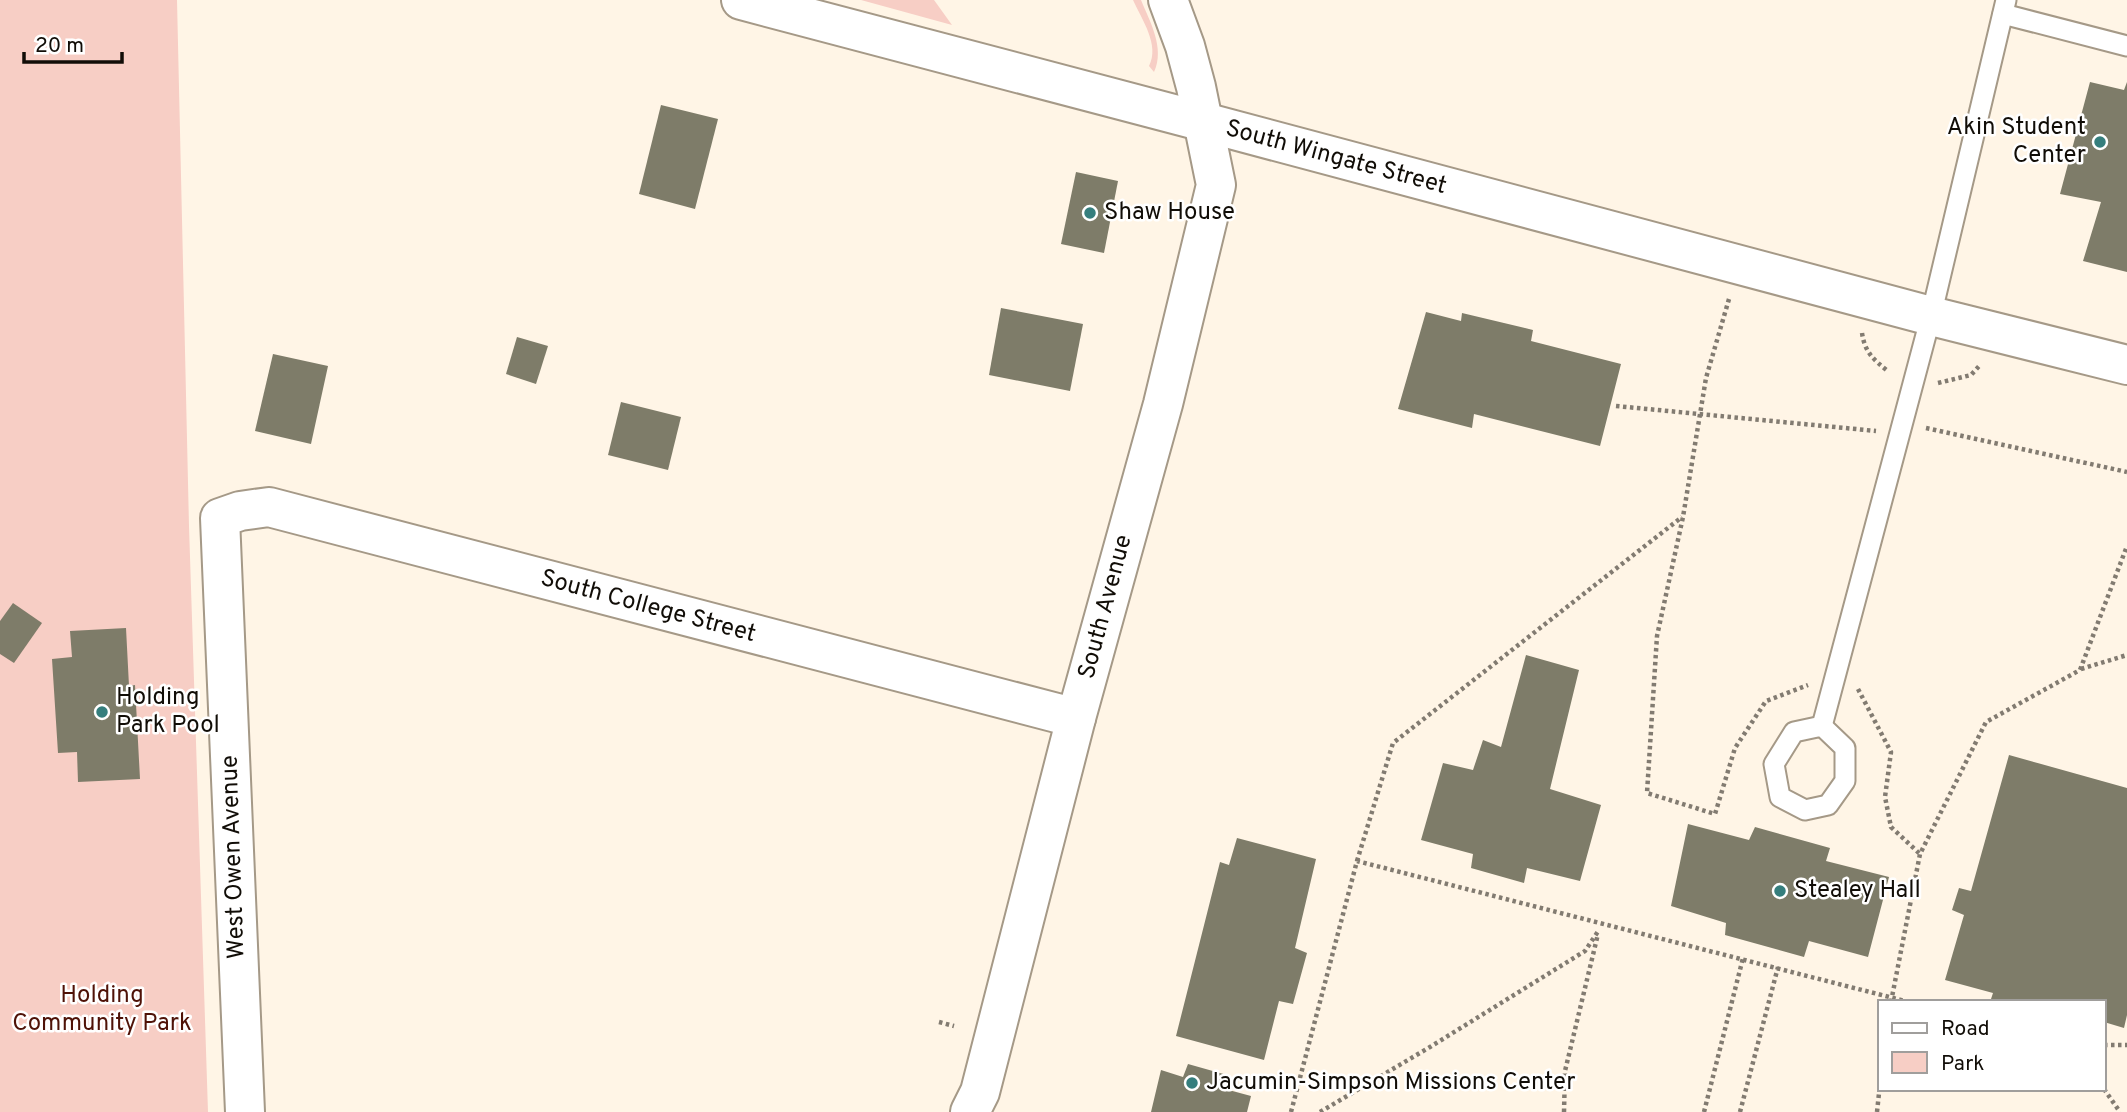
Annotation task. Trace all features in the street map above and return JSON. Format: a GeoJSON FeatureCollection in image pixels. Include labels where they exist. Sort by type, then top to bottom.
{"type":"FeatureCollection","features":[{"type":"Feature","properties":{"kind":"street","name":"South Wingate Street"},"geometry":{"type":"LineString","coordinates":[[741,0],[1931,316],[2127,365]]}},
{"type":"Feature","properties":{"kind":"street","name":"South Avenue"},"geometry":{"type":"LineString","coordinates":[[977,1105],[1076,718],[1163,404],[1216,185],[1185,46],[1168,0]]}},
{"type":"Feature","properties":{"kind":"street","name":"South College Street"},"geometry":{"type":"LineString","coordinates":[[220,518],[240,511],[269,507],[1076,718]]}},
{"type":"Feature","properties":{"kind":"street","name":"West Owen Avenue"},"geometry":{"type":"LineString","coordinates":[[220,518],[245,1112]]}},
{"type":"Feature","properties":{"kind":"lane"},"geometry":{"type":"LineString","coordinates":[[1822,726],[1931,316],[2005,7],[2127,46]]}},
{"type":"Feature","properties":{"kind":"lane"},"geometry":{"type":"LineString","coordinates":[[1822,726],[1846,748],[1845,781],[1828,804],[1805,810],[1780,797],[1774,764],[1794,732],[1822,726]]}},
{"type":"Feature","properties":{"kind":"path"},"geometry":{"type":"LineString","coordinates":[[1730,297],[1706,377],[1683,517],[1657,636],[1647,793],[1715,814],[1735,748],[1766,701],[1811,684]]}},
{"type":"Feature","properties":{"kind":"path"},"geometry":{"type":"LineString","coordinates":[[1860,321],[1864,345],[1871,359],[1892,373]]}},
{"type":"Feature","properties":{"kind":"path"},"geometry":{"type":"LineString","coordinates":[[1932,384],[1971,375],[1988,356]]}},
{"type":"Feature","properties":{"kind":"path"},"geometry":{"type":"LineString","coordinates":[[1616,406],[1877,431]]}},
{"type":"Feature","properties":{"kind":"path"},"geometry":{"type":"LineString","coordinates":[[1873,444],[1880,419]]}},
{"type":"Feature","properties":{"kind":"path"},"geometry":{"type":"LineString","coordinates":[[1921,427],[2127,472]]}},
{"type":"Feature","properties":{"kind":"path"},"geometry":{"type":"LineString","coordinates":[[1291,1112],[1357,860],[1393,743],[1683,517]]}},
{"type":"Feature","properties":{"kind":"path"},"geometry":{"type":"LineString","coordinates":[[2080,670],[2127,545]]}},
{"type":"Feature","properties":{"kind":"path"},"geometry":{"type":"LineString","coordinates":[[1357,860],[1778,967],[1892,999],[1920,854],[1986,722],[2080,670],[2127,655]]}},
{"type":"Feature","properties":{"kind":"path"},"geometry":{"type":"LineString","coordinates":[[1860,680],[1858,690],[1891,752],[1885,797],[1891,827],[1920,854]]}},
{"type":"Feature","properties":{"kind":"path"},"geometry":{"type":"LineString","coordinates":[[1320,1112],[1585,951],[1599,930],[1565,1071],[1564,1112]]}},
{"type":"Feature","properties":{"kind":"path"},"geometry":{"type":"LineString","coordinates":[[1704,1112],[1743,958]]}},
{"type":"Feature","properties":{"kind":"path"},"geometry":{"type":"LineString","coordinates":[[1740,1112],[1778,967]]}},
{"type":"Feature","properties":{"kind":"path"},"geometry":{"type":"LineString","coordinates":[[939,1022],[954,1026]]}},
{"type":"Feature","properties":{"kind":"path"},"geometry":{"type":"LineString","coordinates":[[2106,1045],[2127,1045]]}},
{"type":"Feature","properties":{"kind":"path"},"geometry":{"type":"LineString","coordinates":[[1877,1112],[1879,1091]]}},
{"type":"Feature","properties":{"kind":"path"},"geometry":{"type":"LineString","coordinates":[[2105,1091],[2120,1112]]}},
{"type":"Feature","properties":{"kind":"green space","name":"Holding Community Park"},"geometry":{"type":"Polygon","coordinates":[[[0,0],[177,0],[189,526],[208,1112],[0,1112],[0,0]]]}},
{"type":"Feature","properties":{"kind":"green space"},"geometry":{"type":"Polygon","coordinates":[[[861,0],[934,0],[952,25],[861,0]]]}},
{"type":"Feature","properties":{"kind":"green space"},"geometry":{"type":"Polygon","coordinates":[[[1133,0],[1141,0],[1155,35],[1158,54],[1154,72],[1149,66],[1152,58],[1151,41],[1133,0]]]}},
{"type":"Feature","properties":{"kind":"building","name":"Akin Student Center"},"geometry":{"type":"Polygon","coordinates":[[[2090,82],[2124,90],[2127,82],[2127,272],[2083,261],[2101,202],[2060,194],[2090,82]]]}},
{"type":"Feature","properties":{"kind":"building"},"geometry":{"type":"Polygon","coordinates":[[[661,105],[718,119],[695,209],[639,194],[661,105]]]}},
{"type":"Feature","properties":{"kind":"building","name":"Shaw House"},"geometry":{"type":"Polygon","coordinates":[[[1076,172],[1118,181],[1104,253],[1061,244],[1076,172]]]}},
{"type":"Feature","properties":{"kind":"building"},"geometry":{"type":"Polygon","coordinates":[[[1001,308],[1083,324],[1070,391],[989,375],[1001,308]]]}},
{"type":"Feature","properties":{"kind":"building"},"geometry":{"type":"Polygon","coordinates":[[[1426,312],[1461,321],[1462,313],[1533,330],[1531,341],[1621,364],[1600,446],[1474,414],[1472,428],[1398,409],[1426,312]]]}},
{"type":"Feature","properties":{"kind":"building"},"geometry":{"type":"Polygon","coordinates":[[[517,337],[548,346],[536,384],[506,374],[517,337]]]}},
{"type":"Feature","properties":{"kind":"building"},"geometry":{"type":"Polygon","coordinates":[[[273,354],[328,366],[311,444],[255,431],[273,354]]]}},
{"type":"Feature","properties":{"kind":"building"},"geometry":{"type":"Polygon","coordinates":[[[621,402],[681,417],[668,470],[608,455],[621,402]]]}},
{"type":"Feature","properties":{"kind":"building"},"geometry":{"type":"Polygon","coordinates":[[[13,603],[42,623],[14,663],[0,654],[0,621],[13,603]]]}},
{"type":"Feature","properties":{"kind":"building"},"geometry":{"type":"Polygon","coordinates":[[[126,628],[129,686],[135,685],[140,779],[78,782],[77,752],[58,753],[52,659],[72,657],[70,631],[126,628]]]}},
{"type":"Feature","properties":{"kind":"building"},"geometry":{"type":"Polygon","coordinates":[[[1526,655],[1579,670],[1550,789],[1601,805],[1580,881],[1527,868],[1524,883],[1471,868],[1473,854],[1421,840],[1443,763],[1473,770],[1483,740],[1501,747],[1526,655]]]}},
{"type":"Feature","properties":{"kind":"building"},"geometry":{"type":"Polygon","coordinates":[[[2009,755],[2127,788],[2127,1015],[2124,1028],[2106,1023],[2106,1000],[1991,1000],[1993,993],[1945,980],[1964,915],[1952,910],[1959,888],[1971,891],[2009,755]]]}},
{"type":"Feature","properties":{"kind":"building","name":"Stealey Hall"},"geometry":{"type":"Polygon","coordinates":[[[1688,824],[1749,840],[1755,827],[1830,848],[1826,861],[1889,877],[1868,957],[1809,941],[1804,957],[1725,935],[1726,923],[1671,906],[1688,824]]]}},
{"type":"Feature","properties":{"kind":"building"},"geometry":{"type":"Polygon","coordinates":[[[1237,838],[1316,859],[1295,948],[1307,953],[1293,1004],[1279,1001],[1264,1060],[1176,1036],[1220,862],[1229,865],[1237,838]]]}},
{"type":"Feature","properties":{"kind":"building","name":"Jacumin-Simpson Missions Center"},"geometry":{"type":"Polygon","coordinates":[[[1188,1064],[1227,1075],[1225,1089],[1251,1096],[1247,1112],[1151,1112],[1161,1070],[1183,1077],[1188,1064]]]}},
{"type":"Feature","properties":{"kind":"place","name":"Akin Student Center"},"geometry":{"type":"Point","coordinates":[2100,142]}},
{"type":"Feature","properties":{"kind":"place","name":"Shaw House"},"geometry":{"type":"Point","coordinates":[1090,213]}},
{"type":"Feature","properties":{"kind":"place","name":"Holding Park Pool"},"geometry":{"type":"Point","coordinates":[102,712]}},
{"type":"Feature","properties":{"kind":"place","name":"Stealey Hall"},"geometry":{"type":"Point","coordinates":[1780,891]}},
{"type":"Feature","properties":{"kind":"place","name":"Jacumin-Simpson Missions Center"},"geometry":{"type":"Point","coordinates":[1192,1083]}}]}
